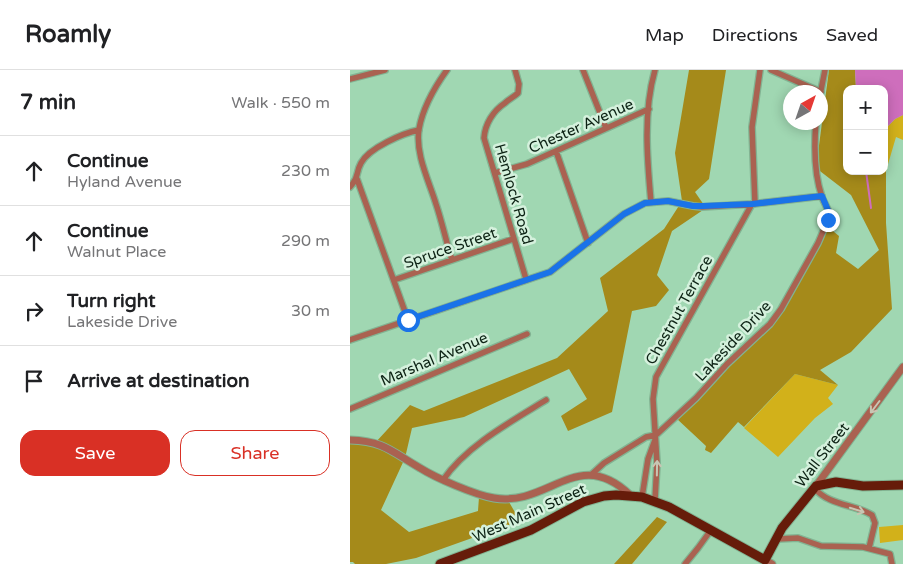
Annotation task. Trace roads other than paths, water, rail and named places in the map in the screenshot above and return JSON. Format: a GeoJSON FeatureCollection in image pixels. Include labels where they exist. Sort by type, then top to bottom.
{"type":"FeatureCollection","features":[{"type":"Feature","properties":{"kind":"main road"},"geometry":{"type":"LineString","coordinates":[[815,487],[836,482],[864,486],[903,485]]}},
{"type":"Feature","properties":{"kind":"main road","name":"Wall Street"},"geometry":{"type":"LineString","coordinates":[[768,562],[777,539],[793,513],[815,487]]}},
{"type":"Feature","properties":{"kind":"main road","name":"West Main Street"},"geometry":{"type":"LineString","coordinates":[[440,564],[531,530],[583,502],[604,496],[630,495],[655,500],[679,511],[768,562]]}},
{"type":"Feature","properties":{"kind":"street"},"geometry":{"type":"LineString","coordinates":[[350,79],[385,70]]}},
{"type":"Feature","properties":{"kind":"street","name":"Hemlock Road"},"geometry":{"type":"LineString","coordinates":[[515,70],[520,84],[518,92],[498,108],[485,131],[484,138],[526,280]]}},
{"type":"Feature","properties":{"kind":"street"},"geometry":{"type":"LineString","coordinates":[[583,70],[606,128]]}},
{"type":"Feature","properties":{"kind":"street"},"geometry":{"type":"LineString","coordinates":[[651,202],[646,147],[648,109],[655,70]]}},
{"type":"Feature","properties":{"kind":"street"},"geometry":{"type":"LineString","coordinates":[[754,204],[752,127],[760,70]]}},
{"type":"Feature","properties":{"kind":"street"},"geometry":{"type":"LineString","coordinates":[[771,70],[804,85]]}},
{"type":"Feature","properties":{"kind":"street"},"geometry":{"type":"LineString","coordinates":[[822,85],[825,70]]}},
{"type":"Feature","properties":{"kind":"street"},"geometry":{"type":"LineString","coordinates":[[445,71],[429,98],[419,130],[419,142],[423,164],[452,260]]}},
{"type":"Feature","properties":{"kind":"street","name":"Chester Avenue"},"geometry":{"type":"LineString","coordinates":[[495,173],[527,164],[556,152],[648,109]]}},
{"type":"Feature","properties":{"kind":"street"},"geometry":{"type":"LineString","coordinates":[[408,320],[357,179],[362,160],[396,138],[419,130]]}},
{"type":"Feature","properties":{"kind":"street","name":"Lakeside Drive"},"geometry":{"type":"LineString","coordinates":[[592,474],[604,463],[646,437],[656,435],[770,324],[781,309],[826,228],[830,215],[822,196],[816,160],[816,130]]}},
{"type":"Feature","properties":{"kind":"street"},"geometry":{"type":"LineString","coordinates":[[556,152],[588,243]]}},
{"type":"Feature","properties":{"kind":"street"},"geometry":{"type":"LineString","coordinates":[[350,188],[357,179]]}},
{"type":"Feature","properties":{"kind":"street"},"geometry":{"type":"LineString","coordinates":[[350,340],[550,272],[624,214],[636,207],[651,202],[668,201],[702,206],[754,204],[822,196]]}},
{"type":"Feature","properties":{"kind":"street","name":"Chestnut Terrace"},"geometry":{"type":"LineString","coordinates":[[655,500],[656,435],[653,399],[656,377],[754,204]]}},
{"type":"Feature","properties":{"kind":"street","name":"Spruce Street"},"geometry":{"type":"LineString","coordinates":[[394,280],[513,239]]}},
{"type":"Feature","properties":{"kind":"street","name":"Marshal Avenue"},"geometry":{"type":"LineString","coordinates":[[350,409],[527,334]]}},
{"type":"Feature","properties":{"kind":"street","name":"Wall Street"},"geometry":{"type":"LineString","coordinates":[[815,487],[828,472],[903,367]]}},
{"type":"Feature","properties":{"kind":"street"},"geometry":{"type":"LineString","coordinates":[[444,480],[453,467],[497,429],[546,400]]}},
{"type":"Feature","properties":{"kind":"street","name":"Chestnut Terrace"},"geometry":{"type":"LineString","coordinates":[[642,497],[648,459],[656,435]]}},
{"type":"Feature","properties":{"kind":"street"},"geometry":{"type":"LineString","coordinates":[[350,440],[366,441],[381,445],[425,472],[482,495],[506,499],[525,496],[570,479],[592,474],[610,480],[622,487],[630,495]]}},
{"type":"Feature","properties":{"kind":"street"},"geometry":{"type":"LineString","coordinates":[[828,472],[836,482]]}},
{"type":"Feature","properties":{"kind":"street"},"geometry":{"type":"LineString","coordinates":[[815,487],[819,493],[831,501],[872,516],[875,523],[869,548]]}},
{"type":"Feature","properties":{"kind":"street"},"geometry":{"type":"LineString","coordinates":[[684,564],[711,530]]}},
{"type":"Feature","properties":{"kind":"street"},"geometry":{"type":"LineString","coordinates":[[777,539],[798,538],[821,546],[869,548],[890,554],[892,564]]}},
{"type":"Feature","properties":{"kind":"waterway"},"geometry":{"type":"LineString","coordinates":[[867,175],[871,208]]}}]}
